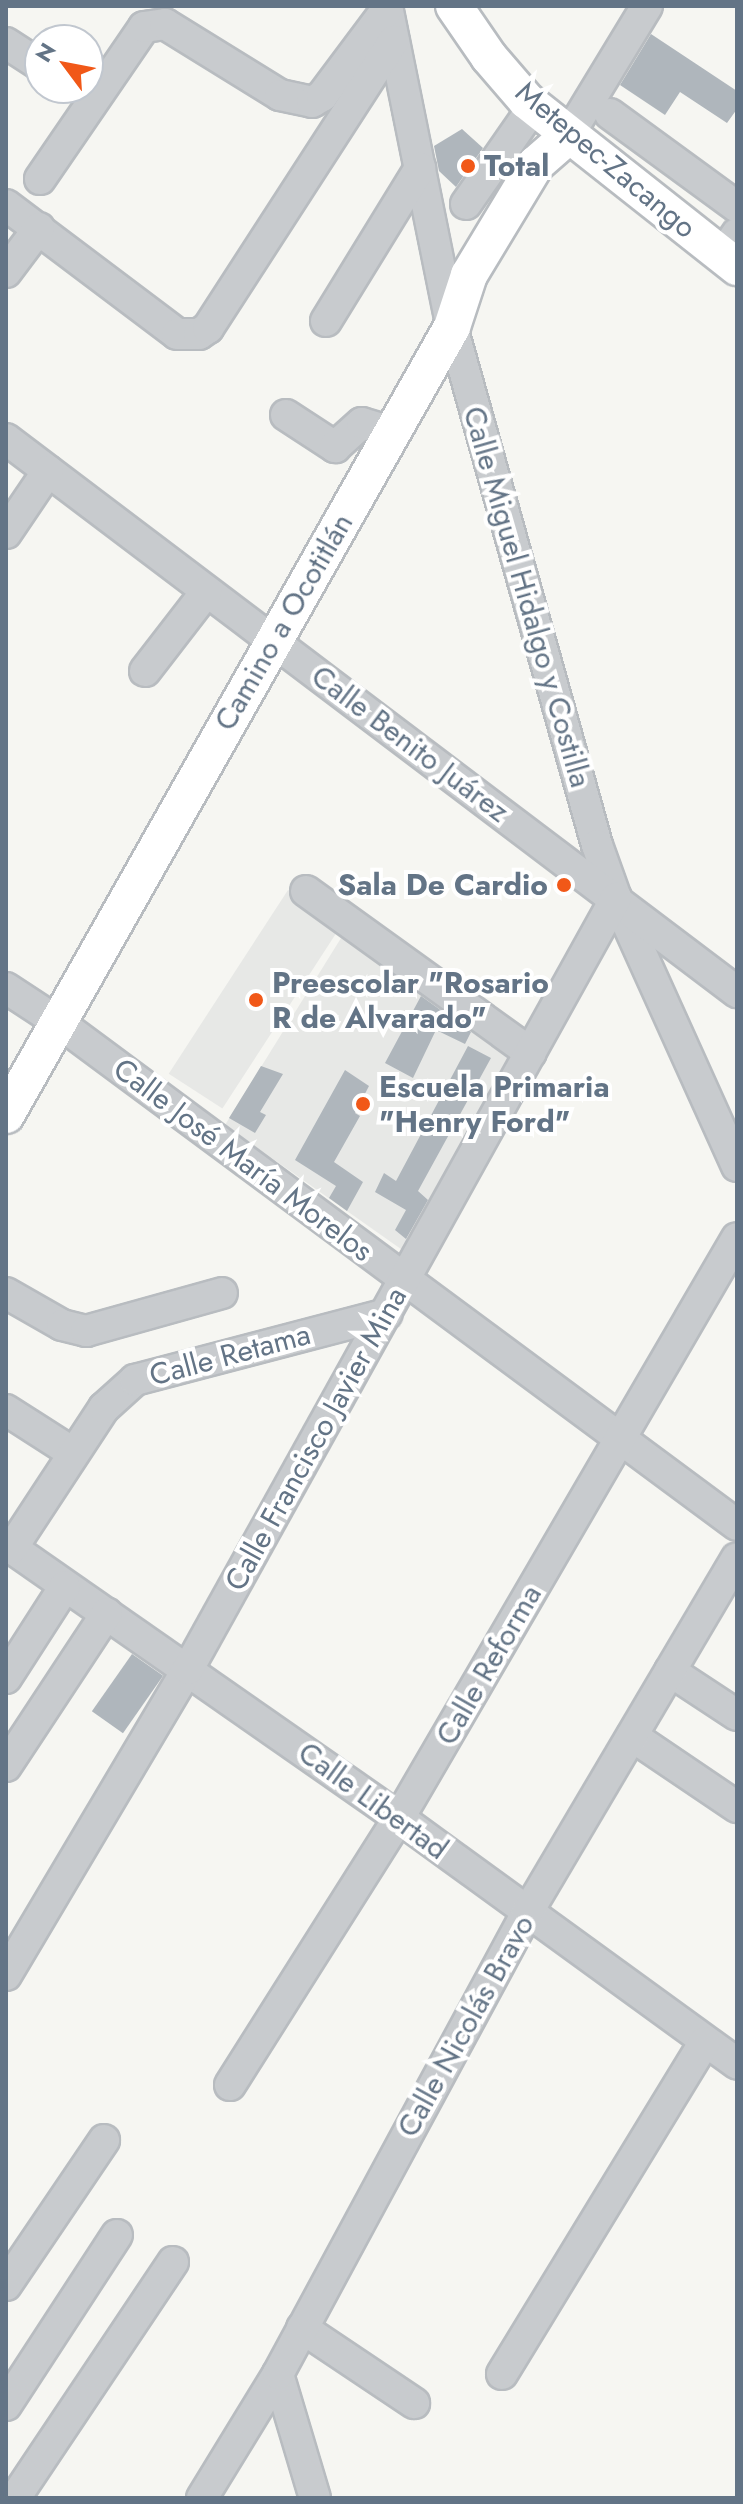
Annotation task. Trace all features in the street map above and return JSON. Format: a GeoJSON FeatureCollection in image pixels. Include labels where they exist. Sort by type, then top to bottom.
{"type":"FeatureCollection","features":[{"type":"Feature","properties":{"kind":"main road","name":"Metepec-Zacango"},"geometry":{"type":"LineString","coordinates":[[454,6],[489,57],[534,106],[675,219],[732,252]]}},
{"type":"Feature","properties":{"kind":"main road","name":"Camino a Ocotitlán"},"geometry":{"type":"LineString","coordinates":[[6,1115],[452,327],[469,275],[536,164],[568,136]]}},
{"type":"Feature","properties":{"kind":"street"},"geometry":{"type":"LineString","coordinates":[[568,136],[647,6]]}},
{"type":"Feature","properties":{"kind":"street"},"geometry":{"type":"LineString","coordinates":[[104,71],[144,27],[165,24],[280,95],[304,102],[318,101],[387,7]]}},
{"type":"Feature","properties":{"kind":"street","name":"Calle Miguel Hidalgo y Costilla"},"geometry":{"type":"LineString","coordinates":[[387,7],[452,327],[597,845],[616,898],[737,1166]]}},
{"type":"Feature","properties":{"kind":"street"},"geometry":{"type":"LineString","coordinates":[[6,205],[177,334],[199,334],[208,328],[394,41]]}},
{"type":"Feature","properties":{"kind":"street"},"geometry":{"type":"LineString","coordinates":[[6,43],[24,55]]}},
{"type":"Feature","properties":{"kind":"street"},"geometry":{"type":"LineString","coordinates":[[40,179],[78,104]]}},
{"type":"Feature","properties":{"kind":"street"},"geometry":{"type":"LineString","coordinates":[[430,222],[466,204],[534,106]]}},
{"type":"Feature","properties":{"kind":"street"},"geometry":{"type":"LineString","coordinates":[[610,114],[737,207]]}},
{"type":"Feature","properties":{"kind":"street"},"geometry":{"type":"LineString","coordinates":[[630,185],[653,146]]}},
{"type":"Feature","properties":{"kind":"street"},"geometry":{"type":"LineString","coordinates":[[326,321],[420,168]]}},
{"type":"Feature","properties":{"kind":"street"},"geometry":{"type":"LineString","coordinates":[[675,219],[700,181]]}},
{"type":"Feature","properties":{"kind":"street"},"geometry":{"type":"LineString","coordinates":[[466,204],[503,217]]}},
{"type":"Feature","properties":{"kind":"street"},"geometry":{"type":"LineString","coordinates":[[6,272],[39,228]]}},
{"type":"Feature","properties":{"kind":"street"},"geometry":{"type":"LineString","coordinates":[[286,415],[335,447],[362,423],[392,432]]}},
{"type":"Feature","properties":{"kind":"street","name":"Calle Benito Juárez"},"geometry":{"type":"LineString","coordinates":[[6,439],[737,992]]}},
{"type":"Feature","properties":{"kind":"street"},"geometry":{"type":"LineString","coordinates":[[6,533],[48,471]]}},
{"type":"Feature","properties":{"kind":"street"},"geometry":{"type":"LineString","coordinates":[[145,671],[206,592]]}},
{"type":"Feature","properties":{"kind":"street"},"geometry":{"type":"LineString","coordinates":[[306,891],[531,1053]]}},
{"type":"Feature","properties":{"kind":"street","name":"Calle Francisco Javier Mina"},"geometry":{"type":"LineString","coordinates":[[6,1975],[188,1669],[616,898]]}},
{"type":"Feature","properties":{"kind":"street","name":"Calle José María Morelos"},"geometry":{"type":"LineString","coordinates":[[6,988],[58,1022],[620,1442],[737,1525]]}},
{"type":"Feature","properties":{"kind":"street","name":"Calle Reforma"},"geometry":{"type":"LineString","coordinates":[[230,2085],[399,1818],[737,1238]]}},
{"type":"Feature","properties":{"kind":"street"},"geometry":{"type":"LineString","coordinates":[[6,1293],[62,1325],[86,1331],[136,1320],[222,1293]]}},
{"type":"Feature","properties":{"kind":"street","name":"Calle Retama"},"geometry":{"type":"LineString","coordinates":[[9,1546],[104,1408],[135,1380],[387,1314]]}},
{"type":"Feature","properties":{"kind":"street"},"geometry":{"type":"LineString","coordinates":[[6,1410],[73,1453]]}},
{"type":"Feature","properties":{"kind":"street","name":"Calle Libertad"},"geometry":{"type":"LineString","coordinates":[[9,1546],[399,1818],[737,2064]]}},
{"type":"Feature","properties":{"kind":"street","name":"Calle Nicolás Bravo"},"geometry":{"type":"LineString","coordinates":[[202,2498],[278,2374],[527,1913],[737,1558]]}},
{"type":"Feature","properties":{"kind":"street"},"geometry":{"type":"LineString","coordinates":[[6,1678],[65,1586]]}},
{"type":"Feature","properties":{"kind":"street"},"geometry":{"type":"LineString","coordinates":[[6,1766],[107,1613]]}},
{"type":"Feature","properties":{"kind":"street"},"geometry":{"type":"LineString","coordinates":[[670,1671],[737,1715]]}},
{"type":"Feature","properties":{"kind":"street"},"geometry":{"type":"LineString","coordinates":[[632,1736],[737,1807]]}},
{"type":"Feature","properties":{"kind":"street"},"geometry":{"type":"LineString","coordinates":[[502,2374],[705,2042]]}},
{"type":"Feature","properties":{"kind":"street"},"geometry":{"type":"LineString","coordinates":[[6,2285],[104,2140]]}},
{"type":"Feature","properties":{"kind":"street"},"geometry":{"type":"LineString","coordinates":[[6,2405],[117,2235]]}},
{"type":"Feature","properties":{"kind":"street"},"geometry":{"type":"LineString","coordinates":[[15,2498],[173,2262]]}},
{"type":"Feature","properties":{"kind":"street"},"geometry":{"type":"LineString","coordinates":[[302,2328],[414,2403]]}},
{"type":"Feature","properties":{"kind":"street"},"geometry":{"type":"LineString","coordinates":[[278,2374],[315,2498]]}},
{"type":"Feature","properties":{"kind":"shaded area","name":"Preescolar \"Rosario R de Alvarado\""},"geometry":{"type":"Polygon","coordinates":[[[288,890],[342,925],[222,1109],[169,1074],[288,890]]]}},
{"type":"Feature","properties":{"kind":"shaded area","name":"Escuela Primaria \"Henry Ford\""},"geometry":{"type":"Polygon","coordinates":[[[346,930],[518,1048],[408,1254],[225,1125],[346,930]]]}},
{"type":"Feature","properties":{"kind":"building"},"geometry":{"type":"Polygon","coordinates":[[[651,34],[737,91],[737,109],[727,123],[680,92],[665,115],[620,85],[651,34]]]}},
{"type":"Feature","properties":{"kind":"building"},"geometry":{"type":"Polygon","coordinates":[[[462,129],[483,148],[456,187],[439,171],[434,146],[462,129]]]}},
{"type":"Feature","properties":{"kind":"building"},"geometry":{"type":"Polygon","coordinates":[[[421,996],[471,1032],[465,1044],[436,1030],[413,1078],[385,1063],[421,996]]]}},
{"type":"Feature","properties":{"kind":"building"},"geometry":{"type":"Polygon","coordinates":[[[468,1046],[491,1058],[418,1191],[428,1200],[406,1239],[395,1230],[406,1210],[375,1192],[384,1173],[396,1181],[468,1046]]]}},
{"type":"Feature","properties":{"kind":"building"},"geometry":{"type":"Polygon","coordinates":[[[261,1066],[283,1074],[260,1112],[266,1115],[255,1133],[229,1118],[261,1066]]]}},
{"type":"Feature","properties":{"kind":"building"},"geometry":{"type":"Polygon","coordinates":[[[345,1070],[369,1086],[355,1113],[360,1116],[334,1162],[363,1182],[347,1211],[329,1198],[336,1186],[295,1160],[345,1070]]]}},
{"type":"Feature","properties":{"kind":"building"},"geometry":{"type":"Polygon","coordinates":[[[132,1654],[163,1676],[123,1733],[92,1711],[132,1654]]]}},
{"type":"Feature","properties":{"kind":"place","name":"Total"},"geometry":{"type":"Point","coordinates":[468,166]}},
{"type":"Feature","properties":{"kind":"place","name":"Sala De Cardio"},"geometry":{"type":"Point","coordinates":[564,885]}},
{"type":"Feature","properties":{"kind":"place","name":"Preescolar \"Rosario R de Alvarado\""},"geometry":{"type":"Point","coordinates":[256,1000]}},
{"type":"Feature","properties":{"kind":"place","name":"Escuela Primaria \"Henry Ford\""},"geometry":{"type":"Point","coordinates":[363,1104]}}]}
